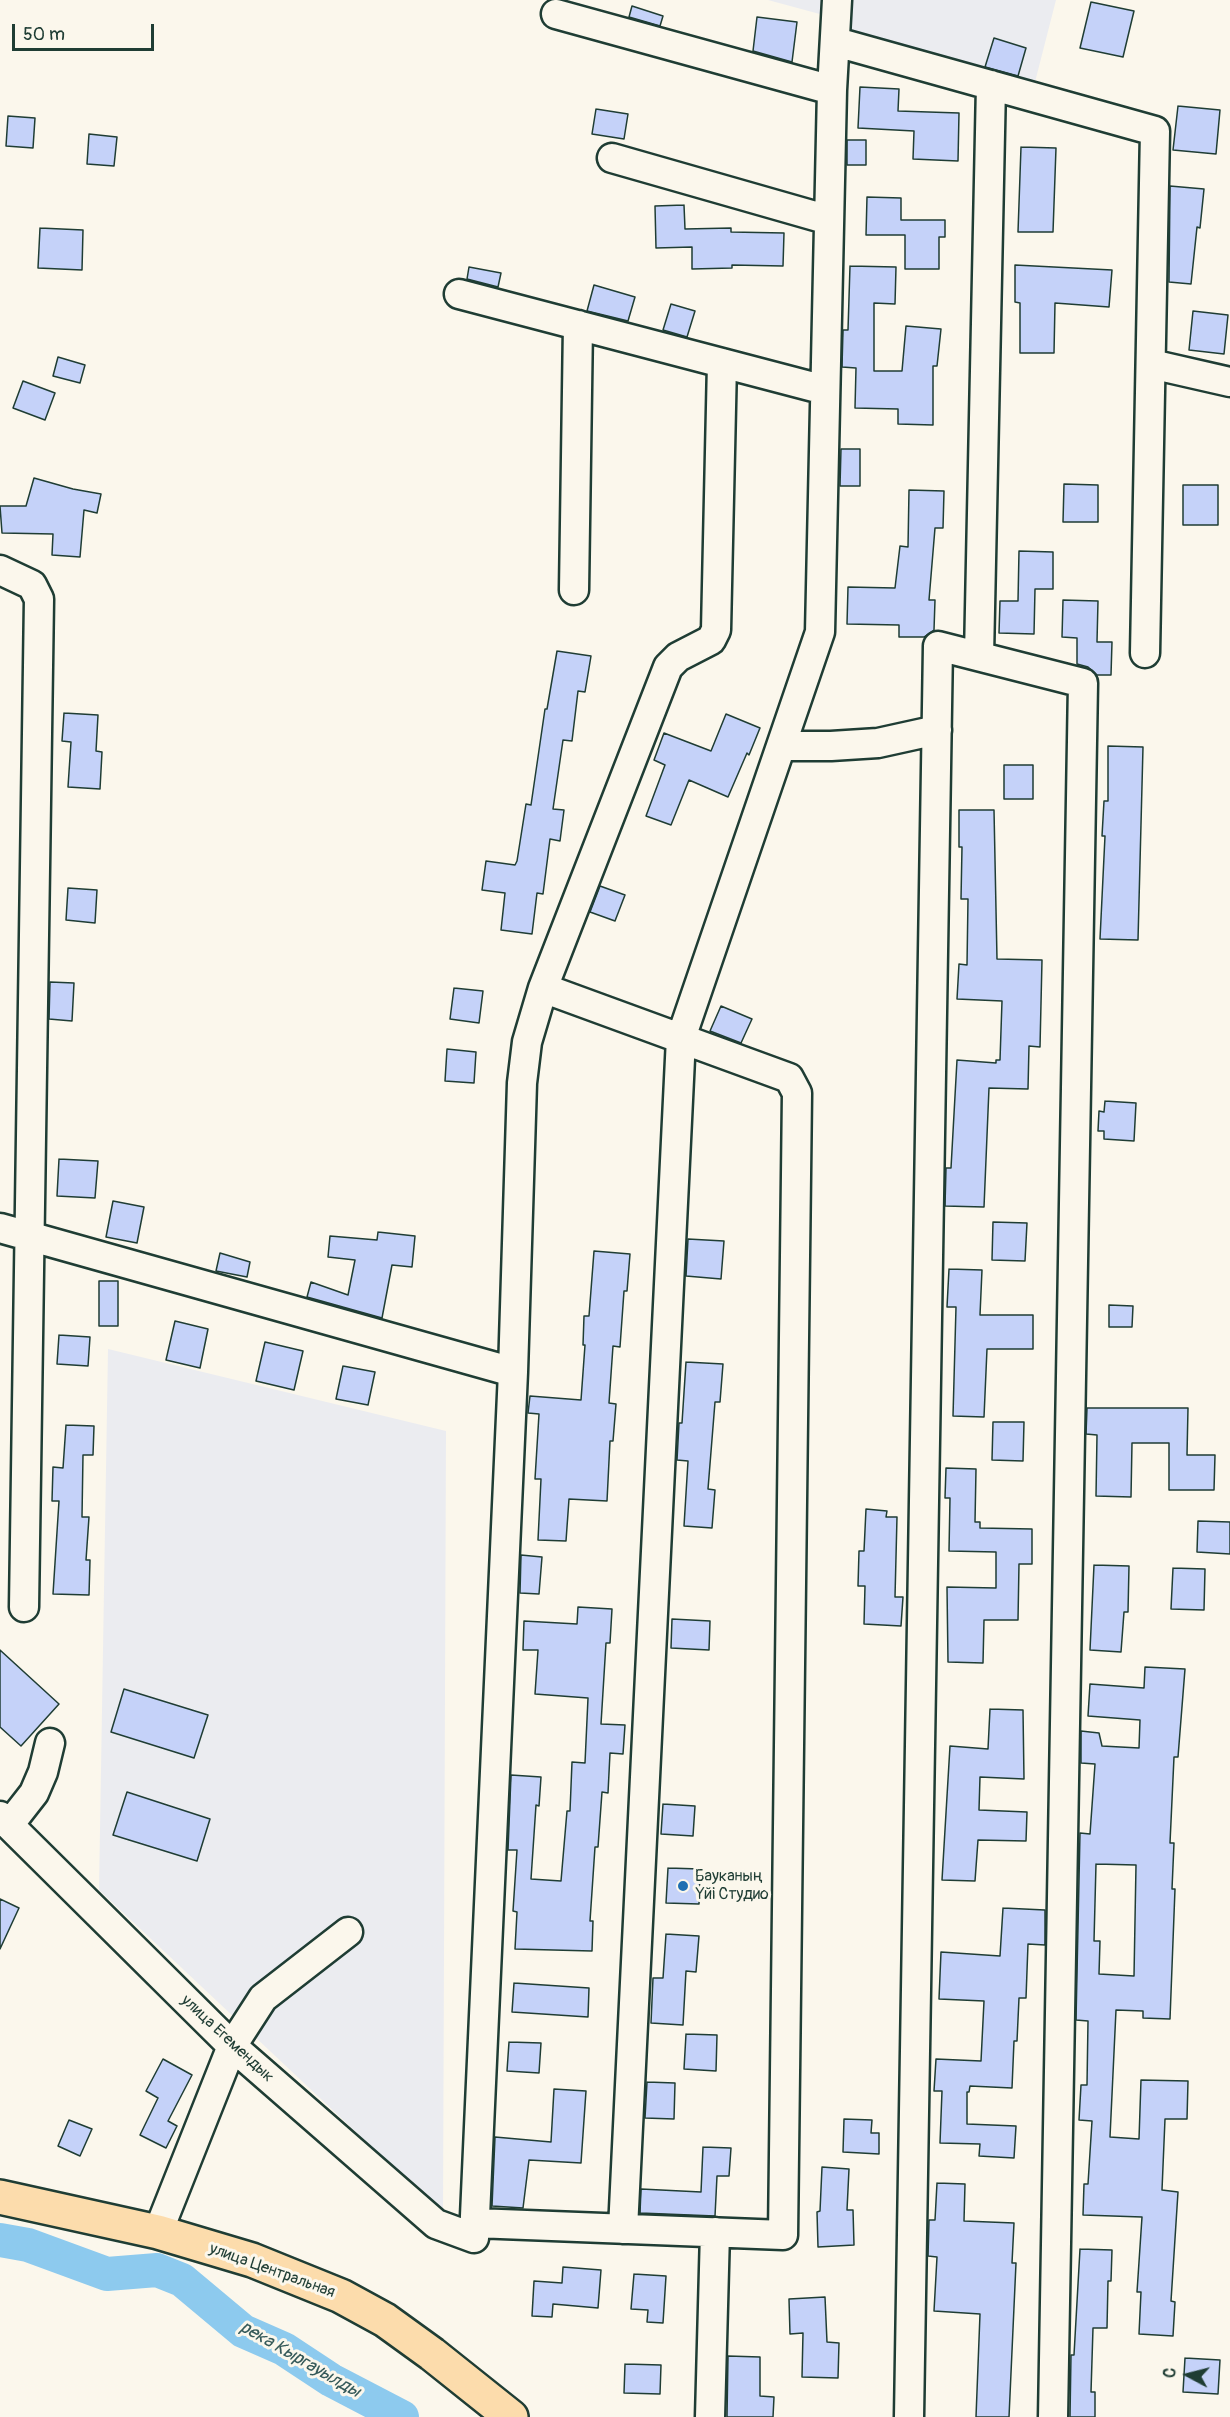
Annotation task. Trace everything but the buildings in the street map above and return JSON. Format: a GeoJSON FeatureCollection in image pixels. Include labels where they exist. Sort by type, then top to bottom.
{"type":"FeatureCollection","features":[{"type":"Feature","properties":{"kind":"main road","name":"улица Центральная"},"geometry":{"type":"LineString","coordinates":[[0,2197],[158,2232],[252,2260],[341,2296],[385,2320],[511,2417]]}},
{"type":"Feature","properties":{"kind":"street"},"geometry":{"type":"LineString","coordinates":[[623,2229],[681,1038],[820,632],[832,90],[837,0]]}},
{"type":"Feature","properties":{"kind":"street"},"geometry":{"type":"LineString","coordinates":[[556,14],[832,90]]}},
{"type":"Feature","properties":{"kind":"street"},"geometry":{"type":"LineString","coordinates":[[836,42],[1155,131],[1145,653]]}},
{"type":"Feature","properties":{"kind":"street"},"geometry":{"type":"LineString","coordinates":[[979,656],[991,85]]}},
{"type":"Feature","properties":{"kind":"street"},"geometry":{"type":"LineString","coordinates":[[612,158],[829,220]]}},
{"type":"Feature","properties":{"kind":"street"},"geometry":{"type":"LineString","coordinates":[[459,294],[825,390]]}},
{"type":"Feature","properties":{"kind":"street"},"geometry":{"type":"LineString","coordinates":[[574,590],[578,325]]}},
{"type":"Feature","properties":{"kind":"street"},"geometry":{"type":"LineString","coordinates":[[474,2230],[513,1372],[522,1083],[526,1042],[543,988],[668,667],[678,657],[711,640],[716,630],[722,363]]}},
{"type":"Feature","properties":{"kind":"street"},"geometry":{"type":"LineString","coordinates":[[1151,364],[1230,382]]}},
{"type":"Feature","properties":{"kind":"street"},"geometry":{"type":"LineString","coordinates":[[0,570],[32,585],[39,599],[24,1607]]}},
{"type":"Feature","properties":{"kind":"street"},"geometry":{"type":"LineString","coordinates":[[909,2417],[938,646],[1083,683],[1053,2417]]}},
{"type":"Feature","properties":{"kind":"street"},"geometry":{"type":"LineString","coordinates":[[782,746],[878,743],[937,730]]}},
{"type":"Feature","properties":{"kind":"street"},"geometry":{"type":"LineString","coordinates":[[543,988],[681,1038]]}},
{"type":"Feature","properties":{"kind":"street","name":"улица Егемендык"},"geometry":{"type":"LineString","coordinates":[[5,1820],[232,2046],[436,2224],[474,2230],[623,2229],[783,2235],[797,1093],[789,1078],[681,1038]]}},
{"type":"Feature","properties":{"kind":"street"},"geometry":{"type":"LineString","coordinates":[[0,1228],[513,1372]]}},
{"type":"Feature","properties":{"kind":"street"},"geometry":{"type":"LineString","coordinates":[[5,1820],[34,1792],[43,1772],[50,1743]]}},
{"type":"Feature","properties":{"kind":"street"},"geometry":{"type":"LineString","coordinates":[[158,2232],[232,2046],[263,1998],[348,1932]]}},
{"type":"Feature","properties":{"kind":"street"},"geometry":{"type":"LineString","coordinates":[[710,2417],[715,2232]]}},
{"type":"Feature","properties":{"kind":"shaded area"},"geometry":{"type":"Polygon","coordinates":[[[768,0],[828,0],[827,16],[768,0]]]}},
{"type":"Feature","properties":{"kind":"shaded area"},"geometry":{"type":"Polygon","coordinates":[[[850,0],[1056,0],[1035,82],[850,33],[850,0]]]}},
{"type":"Feature","properties":{"kind":"shaded area"},"geometry":{"type":"Polygon","coordinates":[[[108,1349],[446,1431],[443,2214],[99,1890],[108,1349]]]}},
{"type":"Feature","properties":{"kind":"waterway","name":"река Кыргауылды"},"geometry":{"type":"LineString","coordinates":[[0,2240],[28,2245],[107,2274],[157,2270],[182,2280],[243,2331],[284,2349],[331,2380],[402,2417]]}},
{"type":"Feature","properties":{"kind":"place","name":"Бауканың Үйі Студио"},"geometry":{"type":"Point","coordinates":[683,1886]}}]}
